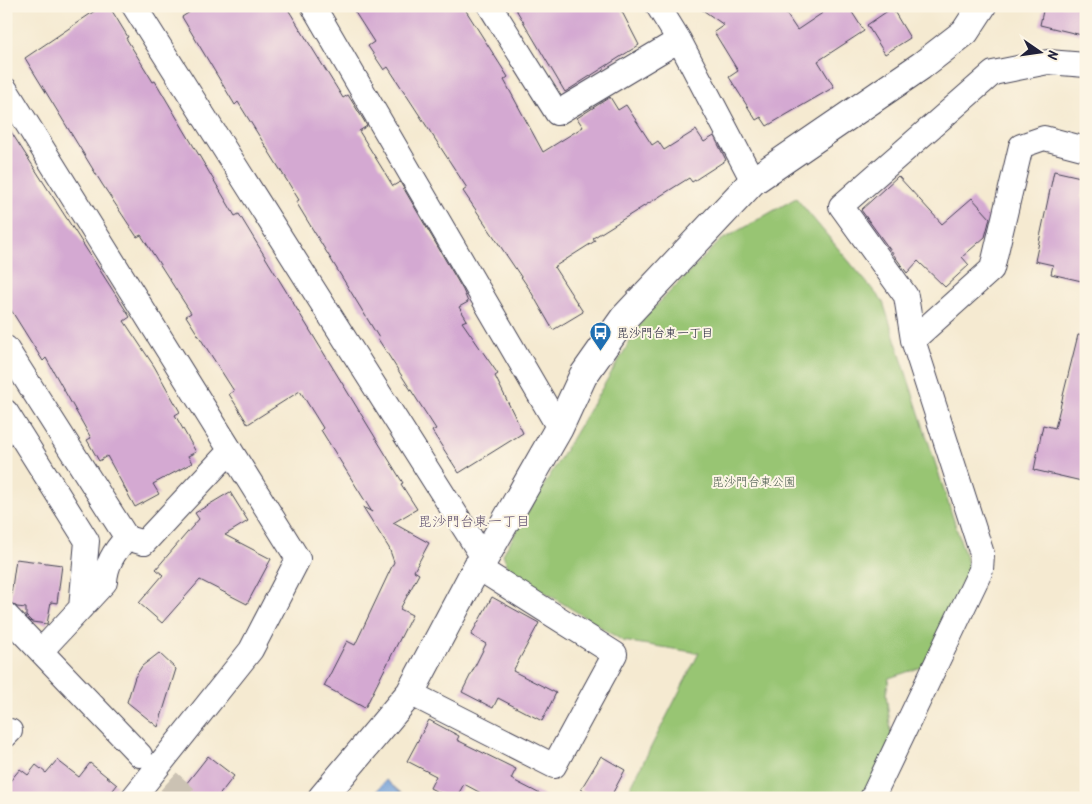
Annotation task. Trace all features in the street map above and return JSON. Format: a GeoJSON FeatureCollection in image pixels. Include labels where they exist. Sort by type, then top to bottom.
{"type":"FeatureCollection","features":[{"type":"Feature","properties":{"kind":"street"},"geometry":{"type":"LineString","coordinates":[[134,6],[481,563],[615,654],[554,766],[410,692]]}},
{"type":"Feature","properties":{"kind":"street"},"geometry":{"type":"LineString","coordinates":[[313,6],[559,428]]}},
{"type":"Feature","properties":{"kind":"street"},"geometry":{"type":"LineString","coordinates":[[490,6],[557,113],[679,40]]}},
{"type":"Feature","properties":{"kind":"street"},"geometry":{"type":"LineString","coordinates":[[658,6],[679,40],[753,180]]}},
{"type":"Feature","properties":{"kind":"street"},"geometry":{"type":"LineString","coordinates":[[322,798],[410,692],[481,563],[559,428],[582,376],[624,318],[753,180],[922,66],[965,32],[982,6]]}},
{"type":"Feature","properties":{"kind":"street"},"geometry":{"type":"LineString","coordinates":[[872,798],[981,570],[982,554],[913,340],[906,296],[842,206],[993,73],[1048,62],[1086,66]]}},
{"type":"Feature","properties":{"kind":"street"},"geometry":{"type":"LineString","coordinates":[[6,90],[298,559],[251,650],[133,798]]}},
{"type":"Feature","properties":{"kind":"street"},"geometry":{"type":"LineString","coordinates":[[913,340],[992,269],[1022,146],[1044,138],[1086,149]]}},
{"type":"Feature","properties":{"kind":"street"},"geometry":{"type":"LineString","coordinates":[[6,348],[127,538],[144,543],[230,451]]}},
{"type":"Feature","properties":{"kind":"street"},"geometry":{"type":"LineString","coordinates":[[6,412],[87,541],[81,608]]}},
{"type":"Feature","properties":{"kind":"street"},"geometry":{"type":"LineString","coordinates":[[41,651],[105,582],[106,568],[117,548],[127,538]]}},
{"type":"Feature","properties":{"kind":"street"},"geometry":{"type":"LineString","coordinates":[[6,615],[140,755]]}},
{"type":"Feature","properties":{"kind":"green space","name":"毘沙門台東公園"},"geometry":{"type":"Polygon","coordinates":[[[796,198],[883,302],[969,567],[925,666],[889,678],[886,694],[892,739],[863,798],[625,798],[699,653],[623,641],[509,570],[503,554],[644,318],[720,241],[796,198]]]}},
{"type":"Feature","properties":{"kind":"water"},"geometry":{"type":"Polygon","coordinates":[[[386,780],[407,798],[371,798],[386,780]]]}},
{"type":"Feature","properties":{"kind":"building"},"geometry":{"type":"Polygon","coordinates":[[[102,6],[109,6],[128,37],[126,38],[153,82],[155,81],[235,216],[239,214],[417,509],[393,523],[429,543],[414,571],[419,574],[400,609],[412,615],[365,708],[324,686],[347,641],[355,645],[394,562],[389,548],[363,507],[372,512],[321,430],[323,428],[300,391],[248,424],[229,394],[234,391],[186,316],[191,313],[141,235],[137,237],[102,184],[25,58],[102,6]]]}},
{"type":"Feature","properties":{"kind":"building"},"geometry":{"type":"Polygon","coordinates":[[[199,6],[286,6],[343,98],[348,95],[363,119],[367,126],[359,131],[393,186],[400,182],[463,290],[468,302],[459,307],[467,320],[462,322],[498,374],[495,376],[523,433],[459,473],[432,431],[436,429],[378,339],[296,202],[299,200],[238,102],[235,105],[182,17],[199,6]]]}},
{"type":"Feature","properties":{"kind":"building"},"geometry":{"type":"Polygon","coordinates":[[[351,6],[463,6],[508,77],[504,80],[543,152],[583,127],[577,118],[610,97],[618,110],[626,105],[652,145],[658,141],[664,150],[696,130],[704,142],[714,136],[726,160],[692,182],[689,178],[593,238],[595,241],[554,267],[583,312],[553,330],[530,290],[463,191],[467,188],[388,67],[384,70],[368,46],[374,42],[351,6]]]}},
{"type":"Feature","properties":{"kind":"building"},"geometry":{"type":"Polygon","coordinates":[[[514,6],[619,6],[639,45],[565,92],[514,6]]]}},
{"type":"Feature","properties":{"kind":"building"},"geometry":{"type":"Polygon","coordinates":[[[697,6],[781,6],[797,30],[833,6],[848,6],[864,31],[818,61],[834,87],[767,126],[761,117],[756,120],[729,77],[738,71],[714,32],[724,25],[697,6]]]}},
{"type":"Feature","properties":{"kind":"building"},"geometry":{"type":"Polygon","coordinates":[[[1044,6],[1086,6],[1086,36],[1040,25],[1044,6]]]}},
{"type":"Feature","properties":{"kind":"building"},"geometry":{"type":"Polygon","coordinates":[[[892,8],[910,38],[885,54],[867,25],[892,8]]]}},
{"type":"Feature","properties":{"kind":"building"},"geometry":{"type":"Polygon","coordinates":[[[6,124],[130,317],[124,321],[154,366],[180,412],[175,415],[196,452],[188,456],[192,463],[153,484],[159,494],[135,507],[107,456],[99,461],[87,440],[91,438],[46,358],[43,361],[6,302],[6,124]]]}},
{"type":"Feature","properties":{"kind":"building"},"geometry":{"type":"Polygon","coordinates":[[[1054,171],[1085,178],[1081,198],[1086,198],[1086,282],[1051,274],[1053,265],[1035,261],[1054,171]]]}},
{"type":"Feature","properties":{"kind":"building"},"geometry":{"type":"Polygon","coordinates":[[[898,176],[942,224],[972,198],[990,218],[985,237],[962,257],[969,265],[945,287],[918,261],[907,273],[861,210],[898,176]]]}},
{"type":"Feature","properties":{"kind":"building"},"geometry":{"type":"Polygon","coordinates":[[[1078,335],[1086,336],[1086,482],[1034,470],[1043,425],[1055,428],[1078,335]]]}},
{"type":"Feature","properties":{"kind":"building"},"geometry":{"type":"Polygon","coordinates":[[[230,492],[248,521],[225,535],[271,559],[247,604],[200,580],[162,623],[139,603],[163,575],[156,569],[199,519],[195,513],[230,492]]]}},
{"type":"Feature","properties":{"kind":"building"},"geometry":{"type":"Polygon","coordinates":[[[16,559],[62,565],[57,603],[51,602],[47,624],[32,622],[26,616],[26,608],[17,607],[10,602],[16,559]]]}},
{"type":"Feature","properties":{"kind":"building"},"geometry":{"type":"Polygon","coordinates":[[[492,597],[539,623],[513,671],[556,693],[542,721],[498,698],[493,708],[462,692],[486,644],[471,635],[492,597]]]}},
{"type":"Feature","properties":{"kind":"building"},"geometry":{"type":"Polygon","coordinates":[[[159,653],[176,669],[158,727],[127,702],[135,677],[142,666],[159,653]]]}},
{"type":"Feature","properties":{"kind":"building"},"geometry":{"type":"Polygon","coordinates":[[[429,720],[459,736],[457,740],[516,769],[511,779],[548,798],[490,798],[464,784],[456,798],[449,798],[430,788],[436,776],[407,761],[429,720]]]}},
{"type":"Feature","properties":{"kind":"building"},"geometry":{"type":"Polygon","coordinates":[[[208,756],[234,776],[217,798],[175,798],[208,756]]]}},
{"type":"Feature","properties":{"kind":"building"},"geometry":{"type":"Polygon","coordinates":[[[601,756],[625,770],[610,798],[597,798],[581,789],[601,756]]]}},
{"type":"Feature","properties":{"kind":"building"},"geometry":{"type":"Polygon","coordinates":[[[57,760],[79,777],[90,763],[117,785],[107,798],[6,798],[6,786],[20,769],[28,775],[36,765],[46,773],[57,760]]]}},
{"type":"Feature","properties":{"kind":"tunnel"},"geometry":{"type":"LineString","coordinates":[[142,757],[187,798]]}},
{"type":"Feature","properties":{"kind":"place","name":"毘沙門台東一丁目"},"geometry":{"type":"Point","coordinates":[601,352]}},
{"type":"Feature","properties":{"kind":"district","name":"毘沙門台東一丁目"},"geometry":{"type":"Point","coordinates":[474,522]}}]}
